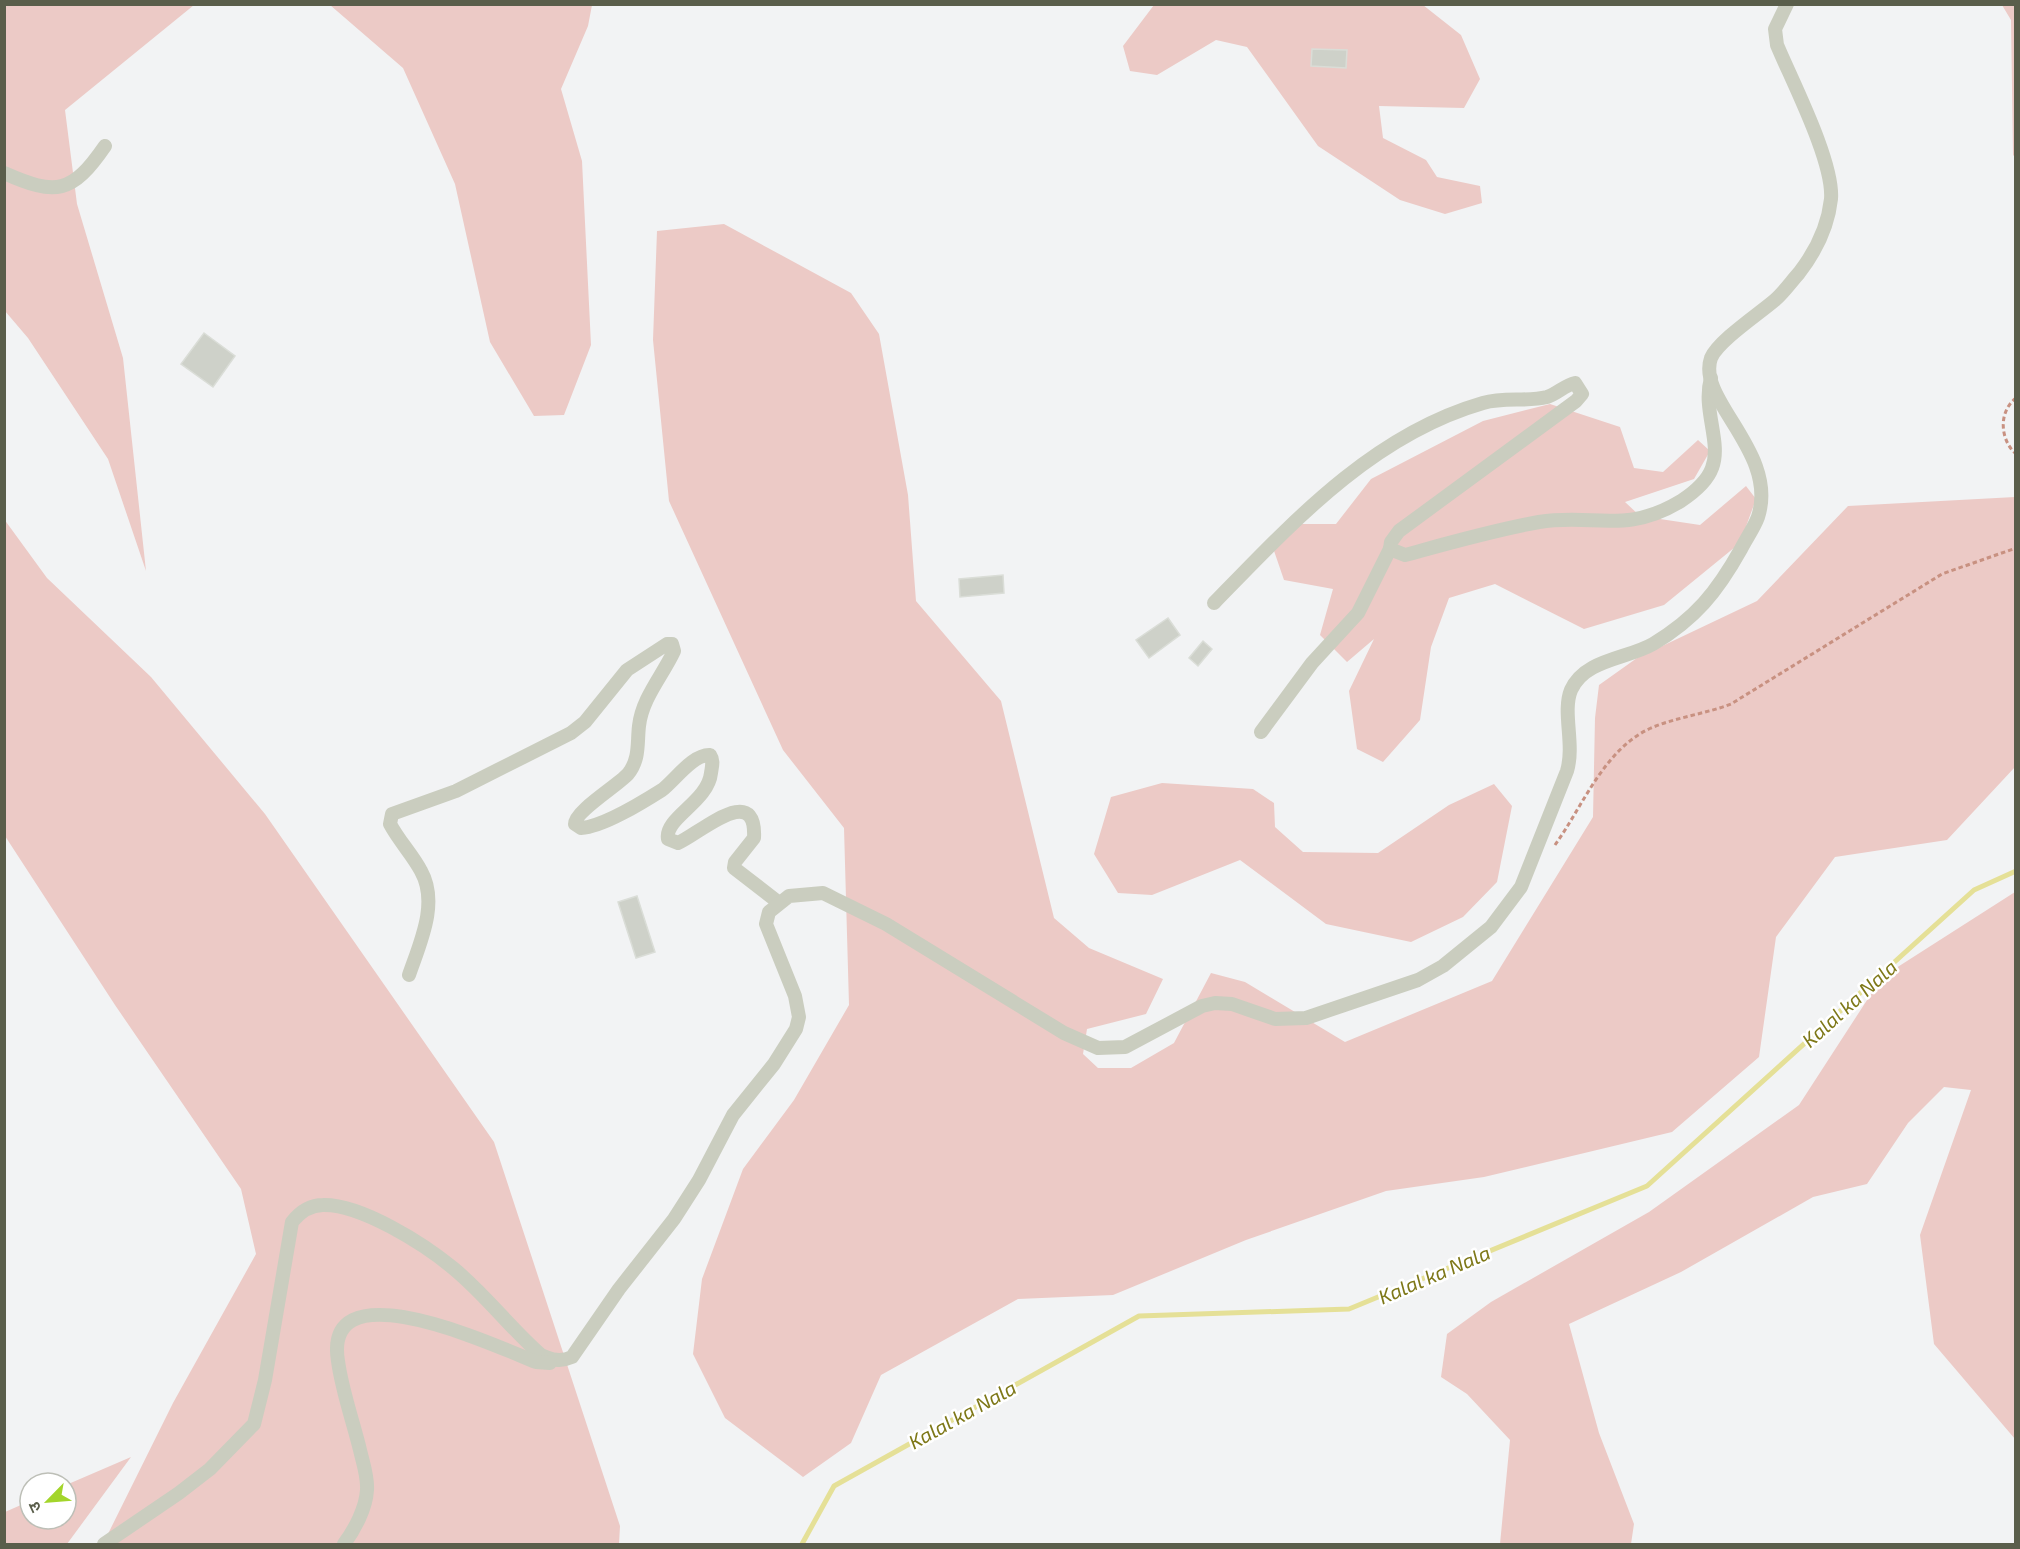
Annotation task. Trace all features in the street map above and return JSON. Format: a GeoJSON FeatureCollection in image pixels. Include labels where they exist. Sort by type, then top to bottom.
{"type":"FeatureCollection","features":[{"type":"Feature","properties":{"kind":"street"},"geometry":{"type":"LineString","coordinates":[[1390,549],[1405,555],[1543,521],[1632,520],[1671,507],[1698,488],[1712,470],[1715,457],[1707,400],[1711,378],[1711,358],[1722,344],[1780,295],[1813,254],[1824,229],[1831,198],[1829,175],[1821,151],[1777,45],[1775,29],[1787,4]]}},
{"type":"Feature","properties":{"kind":"street"},"geometry":{"type":"LineString","coordinates":[[4,172],[39,187],[57,189],[90,167],[105,146]]}},
{"type":"Feature","properties":{"kind":"street"},"geometry":{"type":"LineString","coordinates":[[344,1545],[360,1514],[368,1487],[337,1361],[340,1334],[347,1325],[368,1316],[412,1317],[536,1362],[564,1360],[578,1352],[619,1289],[674,1219],[699,1179],[733,1115],[774,1064],[796,1029],[799,1017],[795,996],[766,924],[769,912],[778,902],[789,896],[813,892],[833,897],[886,924],[1064,1033],[1098,1048],[1113,1049],[1132,1044],[1193,1011],[1215,1003],[1232,1004],[1275,1019],[1306,1018],[1418,980],[1465,951],[1491,927],[1521,887],[1535,856],[1572,756],[1568,711],[1572,689],[1589,672],[1611,660],[1651,646],[1688,620],[1722,585],[1757,520],[1763,499],[1760,472],[1711,378]]}},
{"type":"Feature","properties":{"kind":"street"},"geometry":{"type":"LineString","coordinates":[[1214,603],[1290,524],[1341,482],[1398,440],[1443,418],[1486,402],[1545,397],[1575,383],[1581,388],[1582,394],[1576,401],[1399,531],[1391,542],[1390,549],[1358,613],[1312,663],[1261,732]]}},
{"type":"Feature","properties":{"kind":"street"},"geometry":{"type":"LineString","coordinates":[[409,975],[428,915],[428,893],[423,874],[390,824],[392,814],[456,791],[571,733],[585,722],[627,670],[666,644],[672,644],[674,651],[644,708],[639,726],[638,751],[632,767],[618,783],[579,814],[575,824],[581,828],[590,827],[625,810],[663,789],[696,760],[708,754],[713,761],[709,786],[670,826],[668,840],[674,843],[682,841],[726,814],[740,811],[746,814],[752,823],[754,838],[735,862],[734,868],[778,902]]}},
{"type":"Feature","properties":{"kind":"street"},"geometry":{"type":"LineString","coordinates":[[104,1545],[154,1512],[210,1468],[254,1424],[265,1380],[292,1222],[301,1212],[311,1207],[336,1206],[359,1213],[426,1249],[454,1269],[541,1355],[552,1360],[564,1360]]}},
{"type":"Feature","properties":{"kind":"path"},"geometry":{"type":"LineString","coordinates":[[2016,398],[2006,412],[2003,425],[2004,438],[2016,454]]}},
{"type":"Feature","properties":{"kind":"path"},"geometry":{"type":"LineString","coordinates":[[1535,856],[1555,845],[1617,753],[1632,739],[1678,718],[1731,704],[1942,574],[2016,548]]}},
{"type":"Feature","properties":{"kind":"shaded area"},"geometry":{"type":"Polygon","coordinates":[[[4,5],[194,5],[65,110],[77,204],[123,358],[146,571],[108,459],[28,338],[5,311],[4,5]]]}},
{"type":"Feature","properties":{"kind":"shaded area"},"geometry":{"type":"Polygon","coordinates":[[[330,5],[592,5],[588,26],[561,89],[582,161],[591,345],[564,415],[534,416],[490,342],[455,184],[403,68],[330,5]]]}},
{"type":"Feature","properties":{"kind":"shaded area"},"geometry":{"type":"Polygon","coordinates":[[[1154,5],[1423,5],[1461,35],[1480,79],[1464,108],[1379,106],[1383,138],[1426,160],[1437,177],[1480,186],[1482,203],[1445,214],[1400,200],[1318,146],[1247,47],[1216,40],[1157,75],[1130,71],[1123,46],[1154,5]]]}},
{"type":"Feature","properties":{"kind":"shaded area"},"geometry":{"type":"Polygon","coordinates":[[[2002,5],[2015,5],[2015,157],[2013,155],[2011,20],[2002,5]]]}},
{"type":"Feature","properties":{"kind":"shaded area"},"geometry":{"type":"Polygon","coordinates":[[[724,224],[851,293],[879,334],[908,495],[916,601],[1001,701],[1054,918],[1089,948],[1163,979],[1146,1014],[1087,1029],[1083,1054],[1098,1068],[1131,1068],[1174,1043],[1211,973],[1245,982],[1345,1042],[1492,981],[1593,817],[1595,718],[1599,685],[1637,658],[1757,601],[1848,506],[2015,497],[2015,767],[1947,840],[1835,857],[1776,937],[1759,1057],[1672,1132],[1484,1177],[1386,1191],[1246,1240],[1113,1295],[1018,1299],[881,1375],[851,1443],[803,1477],[725,1418],[693,1354],[702,1279],[743,1169],[794,1100],[849,1005],[844,828],[783,750],[669,501],[653,340],[657,231],[724,224]]]}},
{"type":"Feature","properties":{"kind":"shaded area"},"geometry":{"type":"Polygon","coordinates":[[[1550,404],[1620,427],[1634,468],[1663,472],[1698,440],[1710,451],[1694,479],[1625,502],[1640,516],[1700,525],[1746,486],[1756,499],[1740,543],[1664,605],[1584,629],[1495,584],[1449,598],[1431,647],[1420,720],[1383,762],[1357,749],[1349,691],[1374,639],[1347,662],[1320,635],[1333,589],[1284,580],[1272,545],[1286,524],[1336,524],[1371,479],[1483,421],[1550,404]]]}},
{"type":"Feature","properties":{"kind":"shaded area"},"geometry":{"type":"Polygon","coordinates":[[[4,519],[47,578],[151,677],[265,814],[494,1142],[620,1526],[619,1544],[103,1544],[173,1403],[256,1254],[241,1189],[115,1005],[5,836],[4,519]]]}},
{"type":"Feature","properties":{"kind":"shaded area"},"geometry":{"type":"Polygon","coordinates":[[[1162,783],[1253,789],[1274,803],[1275,827],[1303,852],[1378,853],[1449,805],[1494,784],[1512,806],[1497,882],[1463,917],[1411,942],[1326,924],[1240,860],[1152,895],[1118,893],[1094,854],[1111,797],[1162,783]]]}},
{"type":"Feature","properties":{"kind":"shaded area"},"geometry":{"type":"Polygon","coordinates":[[[2015,892],[2015,1439],[1934,1344],[1920,1235],[1971,1090],[1944,1087],[1908,1123],[1867,1184],[1813,1197],[1681,1272],[1569,1324],[1599,1433],[1634,1524],[1631,1544],[1500,1544],[1510,1440],[1467,1394],[1441,1377],[1447,1334],[1491,1302],[1649,1212],[1799,1105],[1882,977],[2015,892]]]}},
{"type":"Feature","properties":{"kind":"shaded area"},"geometry":{"type":"Polygon","coordinates":[[[131,1457],[78,1529],[78,1480],[131,1457]]]}},
{"type":"Feature","properties":{"kind":"shaded area"},"geometry":{"type":"Polygon","coordinates":[[[18,1506],[18,1531],[77,1531],[67,1544],[5,1544],[5,1512],[18,1506]]]}},
{"type":"Feature","properties":{"kind":"building"},"geometry":{"type":"Polygon","coordinates":[[[1312,49],[1347,50],[1346,68],[1311,66],[1312,49]]]}},
{"type":"Feature","properties":{"kind":"building"},"geometry":{"type":"Polygon","coordinates":[[[204,333],[235,356],[213,387],[181,364],[204,333]]]}},
{"type":"Feature","properties":{"kind":"building"},"geometry":{"type":"Polygon","coordinates":[[[1003,575],[1004,593],[960,597],[959,579],[1003,575]]]}},
{"type":"Feature","properties":{"kind":"building"},"geometry":{"type":"Polygon","coordinates":[[[1168,618],[1180,635],[1149,658],[1136,640],[1168,618]]]}},
{"type":"Feature","properties":{"kind":"building"},"geometry":{"type":"Polygon","coordinates":[[[1203,641],[1212,649],[1198,666],[1189,658],[1203,641]]]}},
{"type":"Feature","properties":{"kind":"building"},"geometry":{"type":"Polygon","coordinates":[[[637,896],[655,952],[636,958],[618,902],[637,896]]]}},
{"type":"Feature","properties":{"kind":"waterway","name":"Kalal ka Nala"},"geometry":{"type":"LineString","coordinates":[[802,1544],[834,1486],[1139,1316],[1349,1309],[1647,1186],[1974,890],[2016,871]]}}]}
